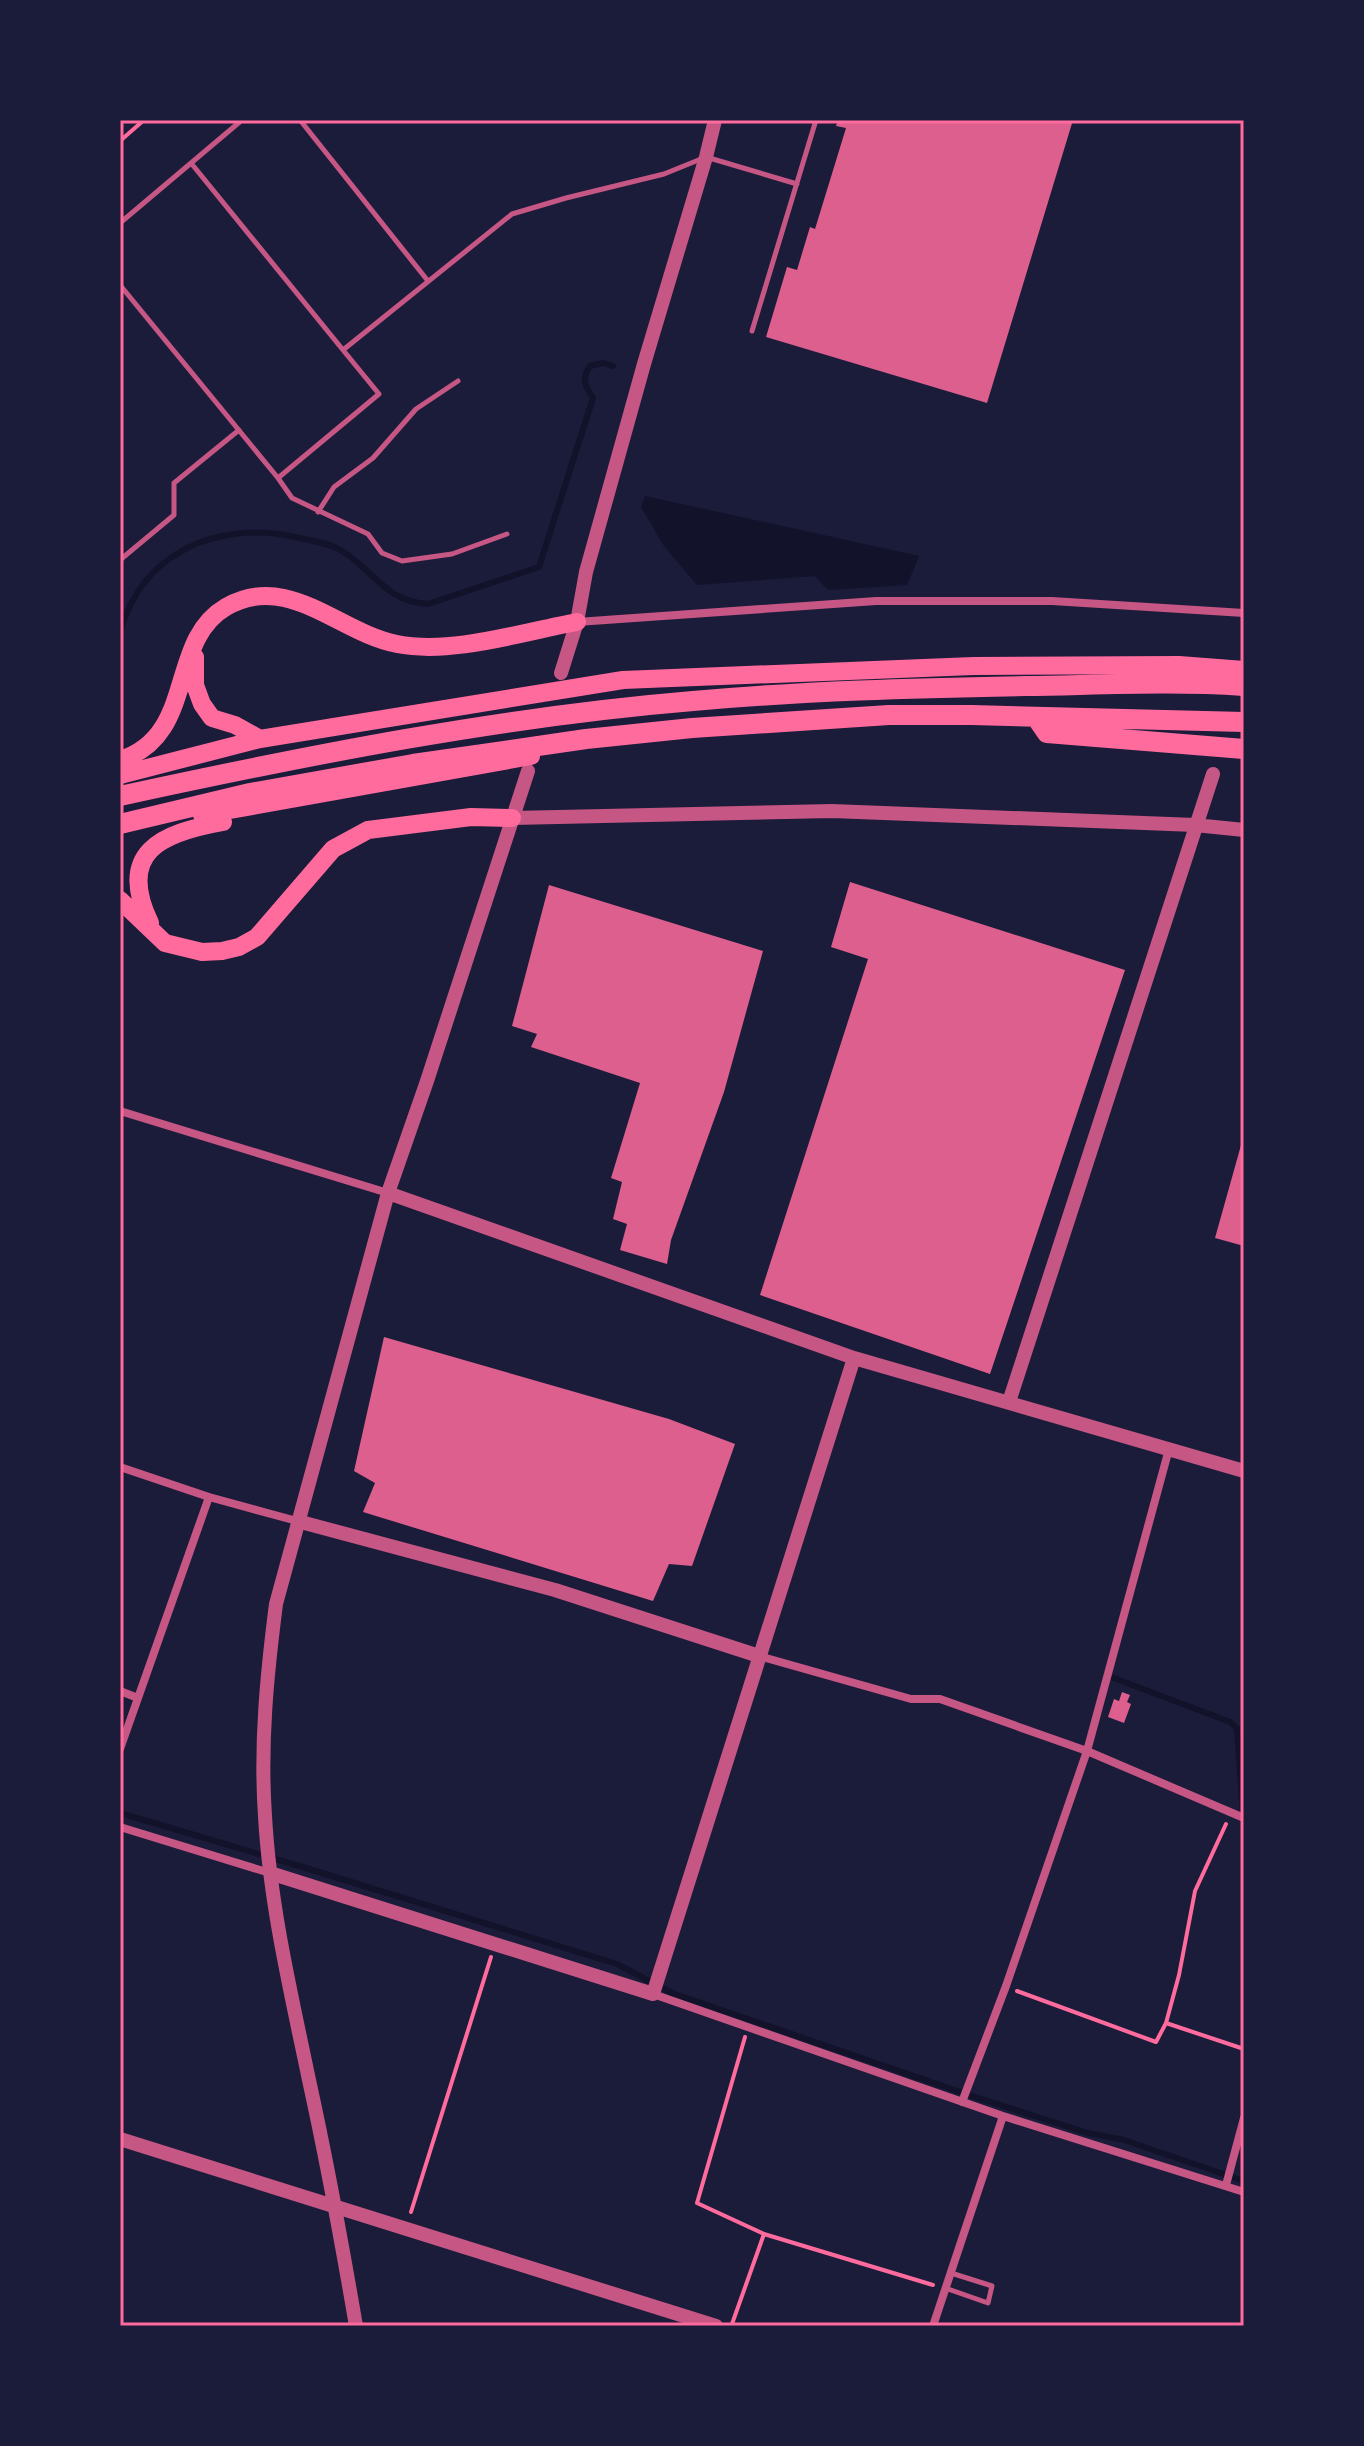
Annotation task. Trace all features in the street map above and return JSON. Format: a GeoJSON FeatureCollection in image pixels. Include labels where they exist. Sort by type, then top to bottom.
{"type":"FeatureCollection","features":[{"type":"Feature","properties":{"kind":"highway"},"geometry":{"type":"LineString","coordinates":[[120,760],[147,747],[165,725],[173,712],[195,642],[210,621],[225,607],[251,597],[298,600],[368,635],[397,644],[456,645],[577,622]]}},
{"type":"Feature","properties":{"kind":"highway"},"geometry":{"type":"LineString","coordinates":[[195,642],[195,685],[202,704],[212,718],[235,725],[260,739]]}},
{"type":"Feature","properties":{"kind":"highway"},"geometry":{"type":"LineString","coordinates":[[120,775],[260,739],[623,680],[973,666],[1179,665],[1244,670]]}},
{"type":"Feature","properties":{"kind":"highway"},"geometry":{"type":"LineString","coordinates":[[120,796],[293,758],[511,722],[691,701],[798,693],[970,687],[1244,686]]}},
{"type":"Feature","properties":{"kind":"highway"},"geometry":{"type":"LineString","coordinates":[[120,824],[250,793],[413,764],[586,739],[692,728],[889,715],[1244,722]]}},
{"type":"Feature","properties":{"kind":"highway"},"geometry":{"type":"LineString","coordinates":[[120,834],[225,809],[605,744],[824,727],[1038,720],[1244,730]]}},
{"type":"Feature","properties":{"kind":"highway"},"geometry":{"type":"LineString","coordinates":[[1038,720],[1047,733],[1244,749]]}},
{"type":"Feature","properties":{"kind":"highway"},"geometry":{"type":"LineString","coordinates":[[154,932],[139,900],[139,869],[145,854],[177,834],[505,761]]}},
{"type":"Feature","properties":{"kind":"highway"},"geometry":{"type":"LineString","coordinates":[[120,900],[165,943],[183,950],[202,952],[239,947],[257,937],[333,849],[368,830],[471,817],[512,818]]}},
{"type":"Feature","properties":{"kind":"street"},"geometry":{"type":"LineString","coordinates":[[561,673],[577,622],[586,572],[631,408],[715,120]]}},
{"type":"Feature","properties":{"kind":"street"},"geometry":{"type":"LineString","coordinates":[[577,622],[876,601],[1052,601],[1244,613]]}},
{"type":"Feature","properties":{"kind":"street"},"geometry":{"type":"LineString","coordinates":[[356,2326],[336,2207],[286,1971],[270,1873],[264,1801],[268,1667],[276,1604],[297,1521],[332,1404],[388,1193],[528,771]]}},
{"type":"Feature","properties":{"kind":"street"},"geometry":{"type":"LineString","coordinates":[[1009,1402],[1213,774]]}},
{"type":"Feature","properties":{"kind":"street"},"geometry":{"type":"LineString","coordinates":[[512,818],[832,811],[1195,825],[1244,830]]}},
{"type":"Feature","properties":{"kind":"street"},"geometry":{"type":"LineString","coordinates":[[120,1111],[388,1193],[854,1358],[1244,1471]]}},
{"type":"Feature","properties":{"kind":"street"},"geometry":{"type":"LineString","coordinates":[[653,1994],[854,1358]]}},
{"type":"Feature","properties":{"kind":"street"},"geometry":{"type":"LineString","coordinates":[[962,2102],[1006,1986],[1087,1751],[1169,1449]]}},
{"type":"Feature","properties":{"kind":"street"},"geometry":{"type":"LineString","coordinates":[[120,1467],[209,1497],[555,1590],[759,1656],[911,1699],[940,1699],[1087,1751],[1244,1818]]}},
{"type":"Feature","properties":{"kind":"street"},"geometry":{"type":"LineString","coordinates":[[120,1749],[209,1497]]}},
{"type":"Feature","properties":{"kind":"street"},"geometry":{"type":"LineString","coordinates":[[120,1691],[138,1698]]}},
{"type":"Feature","properties":{"kind":"street"},"geometry":{"type":"LineString","coordinates":[[120,1827],[653,1994],[1003,2116],[1244,2192]]}},
{"type":"Feature","properties":{"kind":"street"},"geometry":{"type":"LineString","coordinates":[[933,2326],[1003,2116]]}},
{"type":"Feature","properties":{"kind":"street"},"geometry":{"type":"LineString","coordinates":[[1226,2185],[1244,2118]]}},
{"type":"Feature","properties":{"kind":"street"},"geometry":{"type":"LineString","coordinates":[[120,2139],[716,2326]]}},
{"type":"Feature","properties":{"kind":"lane"},"geometry":{"type":"LineString","coordinates":[[120,223],[242,120]]}},
{"type":"Feature","properties":{"kind":"lane"},"geometry":{"type":"LineString","coordinates":[[300,120],[428,281]]}},
{"type":"Feature","properties":{"kind":"lane"},"geometry":{"type":"LineString","coordinates":[[752,331],[816,120]]}},
{"type":"Feature","properties":{"kind":"lane"},"geometry":{"type":"LineString","coordinates":[[343,350],[512,214],[664,174],[706,157],[797,184]]}},
{"type":"Feature","properties":{"kind":"lane"},"geometry":{"type":"LineString","coordinates":[[191,163],[379,394],[278,478]]}},
{"type":"Feature","properties":{"kind":"lane"},"geometry":{"type":"LineString","coordinates":[[120,285],[292,498],[368,534],[382,553],[402,561],[452,554],[507,534]]}},
{"type":"Feature","properties":{"kind":"lane"},"geometry":{"type":"LineString","coordinates":[[318,512],[334,487],[373,458],[416,409],[458,381]]}},
{"type":"Feature","properties":{"kind":"lane"},"geometry":{"type":"LineString","coordinates":[[120,560],[174,515],[174,483],[239,430]]}},
{"type":"Feature","properties":{"kind":"lane"},"geometry":{"type":"LineString","coordinates":[[945,2288],[988,2303],[992,2286],[950,2273]]}},
{"type":"Feature","properties":{"kind":"path"},"geometry":{"type":"LineString","coordinates":[[120,141],[144,120]]}},
{"type":"Feature","properties":{"kind":"path"},"geometry":{"type":"LineString","coordinates":[[1006,1986],[1156,2042],[1166,2023],[1179,1975],[1195,1891],[1231,1815]]}},
{"type":"Feature","properties":{"kind":"path"},"geometry":{"type":"LineString","coordinates":[[406,2230],[494,1945]]}},
{"type":"Feature","properties":{"kind":"path"},"geometry":{"type":"LineString","coordinates":[[1166,2023],[1244,2049]]}},
{"type":"Feature","properties":{"kind":"path"},"geometry":{"type":"LineString","coordinates":[[748,2027],[697,2203],[764,2234],[945,2288]]}},
{"type":"Feature","properties":{"kind":"path"},"geometry":{"type":"LineString","coordinates":[[731,2326],[764,2234]]}},
{"type":"Feature","properties":{"kind":"shaded area"},"geometry":{"type":"Polygon","coordinates":[[[645,496],[919,556],[907,585],[828,590],[815,576],[697,585],[664,546],[641,507],[645,496]]]}},
{"type":"Feature","properties":{"kind":"building"},"geometry":{"type":"Polygon","coordinates":[[[838,120],[1073,120],[987,403],[766,337],[787,267],[797,270],[810,227],[815,229],[846,128],[836,126],[838,120]]]}},
{"type":"Feature","properties":{"kind":"building"},"geometry":{"type":"Polygon","coordinates":[[[850,882],[1125,970],[990,1374],[760,1295],[868,959],[831,947],[850,882]]]}},
{"type":"Feature","properties":{"kind":"building"},"geometry":{"type":"Polygon","coordinates":[[[549,885],[763,951],[724,1092],[671,1240],[667,1264],[620,1250],[627,1224],[613,1219],[622,1182],[611,1178],[640,1083],[531,1047],[537,1034],[512,1026],[549,885]]]}},
{"type":"Feature","properties":{"kind":"building"},"geometry":{"type":"Polygon","coordinates":[[[1244,1138],[1244,1246],[1215,1238],[1244,1138]]]}},
{"type":"Feature","properties":{"kind":"building"},"geometry":{"type":"Polygon","coordinates":[[[384,1337],[669,1419],[735,1444],[692,1566],[669,1564],[653,1601],[363,1512],[375,1483],[354,1471],[384,1337]]]}},
{"type":"Feature","properties":{"kind":"building"},"geometry":{"type":"Polygon","coordinates":[[[1122,1692],[1130,1695],[1127,1702],[1131,1704],[1124,1723],[1108,1717],[1114,1699],[1119,1701],[1122,1692]]]}},
{"type":"Feature","properties":{"kind":"waterway"},"geometry":{"type":"LineString","coordinates":[[120,632],[131,604],[146,581],[165,562],[187,548],[212,538],[238,533],[295,537],[331,546],[353,559],[390,591],[413,602],[428,604],[539,567],[593,398],[586,386],[586,375],[590,366],[603,363],[613,366]]}},
{"type":"Feature","properties":{"kind":"waterway"},"geometry":{"type":"LineString","coordinates":[[1114,1678],[1230,1722],[1237,1728],[1244,1829]]}},
{"type":"Feature","properties":{"kind":"waterway"},"geometry":{"type":"LineString","coordinates":[[120,1813],[617,1964],[672,1993],[972,2096],[1088,2133],[1124,2140],[1244,2181]]}}]}
